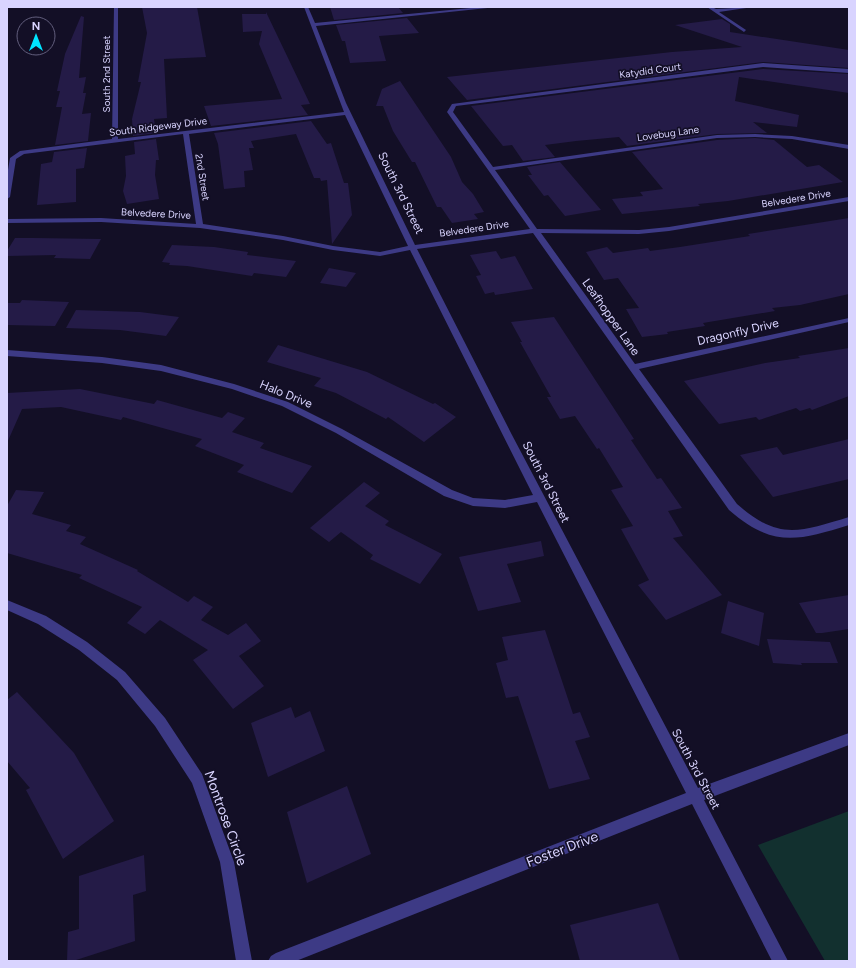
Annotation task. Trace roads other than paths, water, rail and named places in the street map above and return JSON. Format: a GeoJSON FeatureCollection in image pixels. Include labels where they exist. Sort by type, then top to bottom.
{"type":"FeatureCollection","features":[{"type":"Feature","properties":{"kind":"street","name":"South 2nd Street"},"geometry":{"type":"LineString","coordinates":[[115,141],[116,7]]}},
{"type":"Feature","properties":{"kind":"street","name":"South 3rd Street"},"geometry":{"type":"LineString","coordinates":[[306,7],[347,113],[413,247],[540,498],[696,796],[780,961]]}},
{"type":"Feature","properties":{"kind":"street"},"geometry":{"type":"LineString","coordinates":[[422,7],[428,14]]}},
{"type":"Feature","properties":{"kind":"street"},"geometry":{"type":"LineString","coordinates":[[314,25],[495,7]]}},
{"type":"Feature","properties":{"kind":"street"},"geometry":{"type":"LineString","coordinates":[[709,7],[744,31]]}},
{"type":"Feature","properties":{"kind":"street"},"geometry":{"type":"LineString","coordinates":[[714,11],[751,7]]}},
{"type":"Feature","properties":{"kind":"street","name":"Katydid Court"},"geometry":{"type":"LineString","coordinates":[[454,105],[741,67],[795,66],[849,71]]}},
{"type":"Feature","properties":{"kind":"street","name":"Leafhopper Lane"},"geometry":{"type":"LineString","coordinates":[[454,105],[450,112],[451,115],[733,508],[747,522],[767,532],[786,536],[806,534],[849,521]]}},
{"type":"Feature","properties":{"kind":"street","name":"South Ridgeway Drive"},"geometry":{"type":"LineString","coordinates":[[7,197],[13,158],[18,153],[347,113]]}},
{"type":"Feature","properties":{"kind":"street","name":"2nd Street"},"geometry":{"type":"LineString","coordinates":[[186,132],[200,226]]}},
{"type":"Feature","properties":{"kind":"street","name":"Lovebug Lane"},"geometry":{"type":"LineString","coordinates":[[491,169],[698,138],[732,135],[787,137],[849,147]]}},
{"type":"Feature","properties":{"kind":"street","name":"Belvedere Drive"},"geometry":{"type":"LineString","coordinates":[[7,221],[101,220],[200,226],[275,237],[364,253],[380,254],[413,247],[535,231],[639,232],[669,229],[849,199]]}},
{"type":"Feature","properties":{"kind":"street","name":"Dragonfly Drive"},"geometry":{"type":"LineString","coordinates":[[632,368],[849,320]]}},
{"type":"Feature","properties":{"kind":"street","name":"Halo Drive"},"geometry":{"type":"LineString","coordinates":[[7,353],[102,360],[161,368],[234,387],[292,408],[339,431],[448,493],[473,502],[505,504],[540,498]]}},
{"type":"Feature","properties":{"kind":"street","name":"Montrose Circle"},"geometry":{"type":"LineString","coordinates":[[7,605],[42,620],[83,646],[121,676],[160,722],[197,779],[227,862],[244,961]]}},
{"type":"Feature","properties":{"kind":"street","name":"Foster Drive"},"geometry":{"type":"LineString","coordinates":[[276,961],[696,796],[849,739]]}}]}
